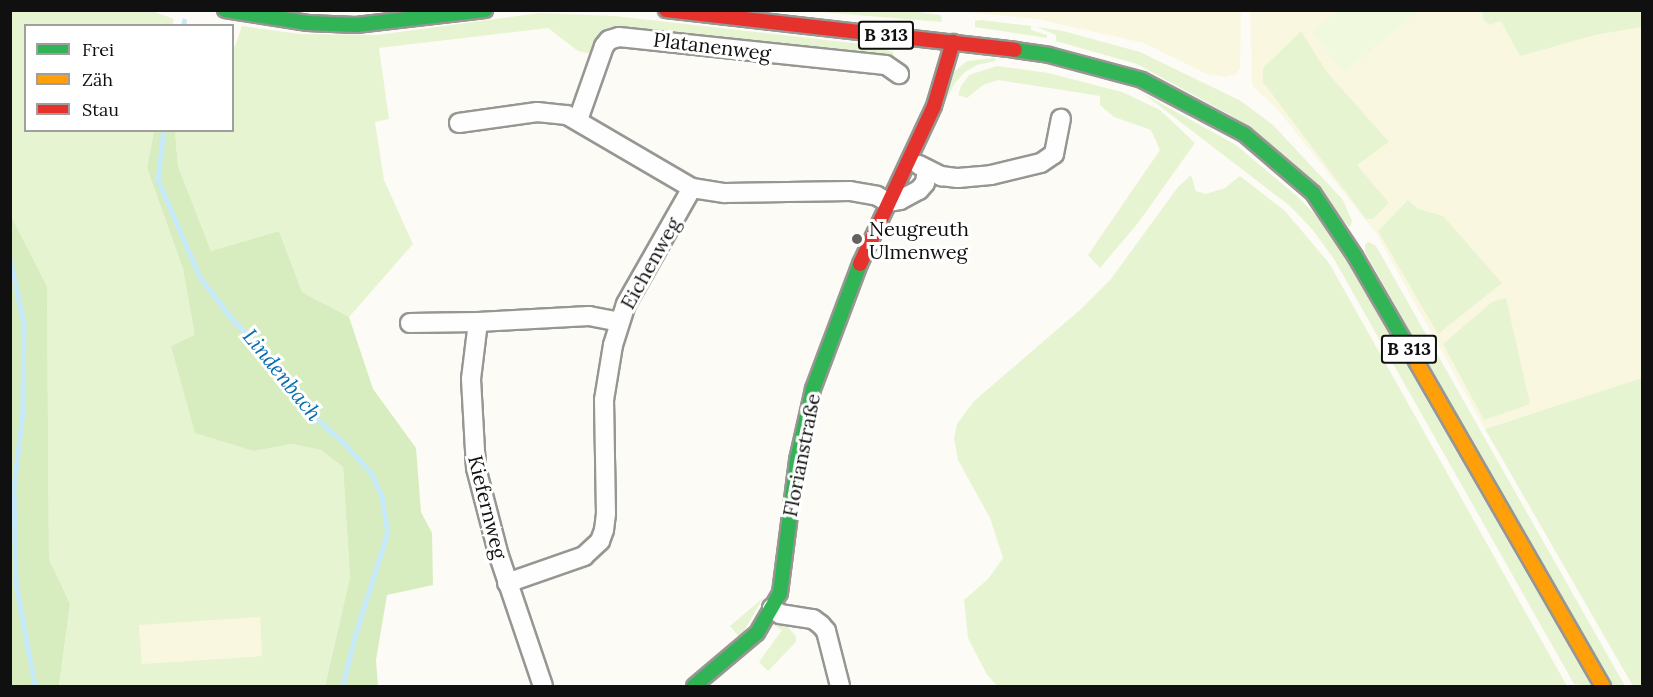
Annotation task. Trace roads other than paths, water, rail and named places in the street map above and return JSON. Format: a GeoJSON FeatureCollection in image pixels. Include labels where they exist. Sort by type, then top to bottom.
{"type":"FeatureCollection","features":[{"type":"Feature","properties":{"kind":"main road"},"geometry":{"type":"LineString","coordinates":[[225,10],[308,23],[356,26],[485,10]]}},
{"type":"Feature","properties":{"kind":"main road","name":"B 313"},"geometry":{"type":"LineString","coordinates":[[666,10],[1049,55],[1142,80],[1244,134],[1313,193],[1361,266],[1603,687]]}},
{"type":"Feature","properties":{"kind":"main road","name":"Florianstraße"},"geometry":{"type":"LineString","coordinates":[[694,687],[757,633],[780,593],[792,490],[811,398],[843,304],[934,106],[953,42]]}},
{"type":"Feature","properties":{"kind":"street","name":"Platanenweg"},"geometry":{"type":"LineString","coordinates":[[578,120],[604,46],[609,40],[619,37],[886,65],[899,74]]}},
{"type":"Feature","properties":{"kind":"street"},"geometry":{"type":"LineString","coordinates":[[459,123],[544,111],[567,115],[692,188],[725,193],[850,191],[877,196],[888,202],[900,200],[919,190],[925,183],[927,169]]}},
{"type":"Feature","properties":{"kind":"street"},"geometry":{"type":"LineString","coordinates":[[908,159],[941,176],[958,178],[980,176],[1041,163],[1054,154],[1061,119]]}},
{"type":"Feature","properties":{"kind":"street","name":"Eichenweg"},"geometry":{"type":"LineString","coordinates":[[507,583],[584,556],[600,542],[606,514],[604,400],[619,322],[636,285],[692,188]]}},
{"type":"Feature","properties":{"kind":"street"},"geometry":{"type":"LineString","coordinates":[[410,323],[589,316],[619,322]]}},
{"type":"Feature","properties":{"kind":"street","name":"Kiefernweg"},"geometry":{"type":"LineString","coordinates":[[478,322],[471,379],[473,443],[482,493],[507,583],[543,687]]}},
{"type":"Feature","properties":{"kind":"street"},"geometry":{"type":"LineString","coordinates":[[772,608],[780,614],[813,619],[821,625],[826,631],[840,687]]}},
{"type":"Feature","properties":{"kind":"waterway","name":"Lindenbach"},"geometry":{"type":"LineString","coordinates":[[164,132],[158,180],[200,277],[233,320],[269,356],[300,404],[343,442],[372,474],[382,496],[388,532],[355,637],[343,686]]}},
{"type":"Feature","properties":{"kind":"waterway"},"geometry":{"type":"LineString","coordinates":[[10,258],[24,324],[23,412],[14,488],[16,583],[35,686]]}},
{"type":"Feature","properties":{"kind":"place","name":"Neugreuth Ulmenweg"},"geometry":{"type":"Point","coordinates":[857,239]}}]}
